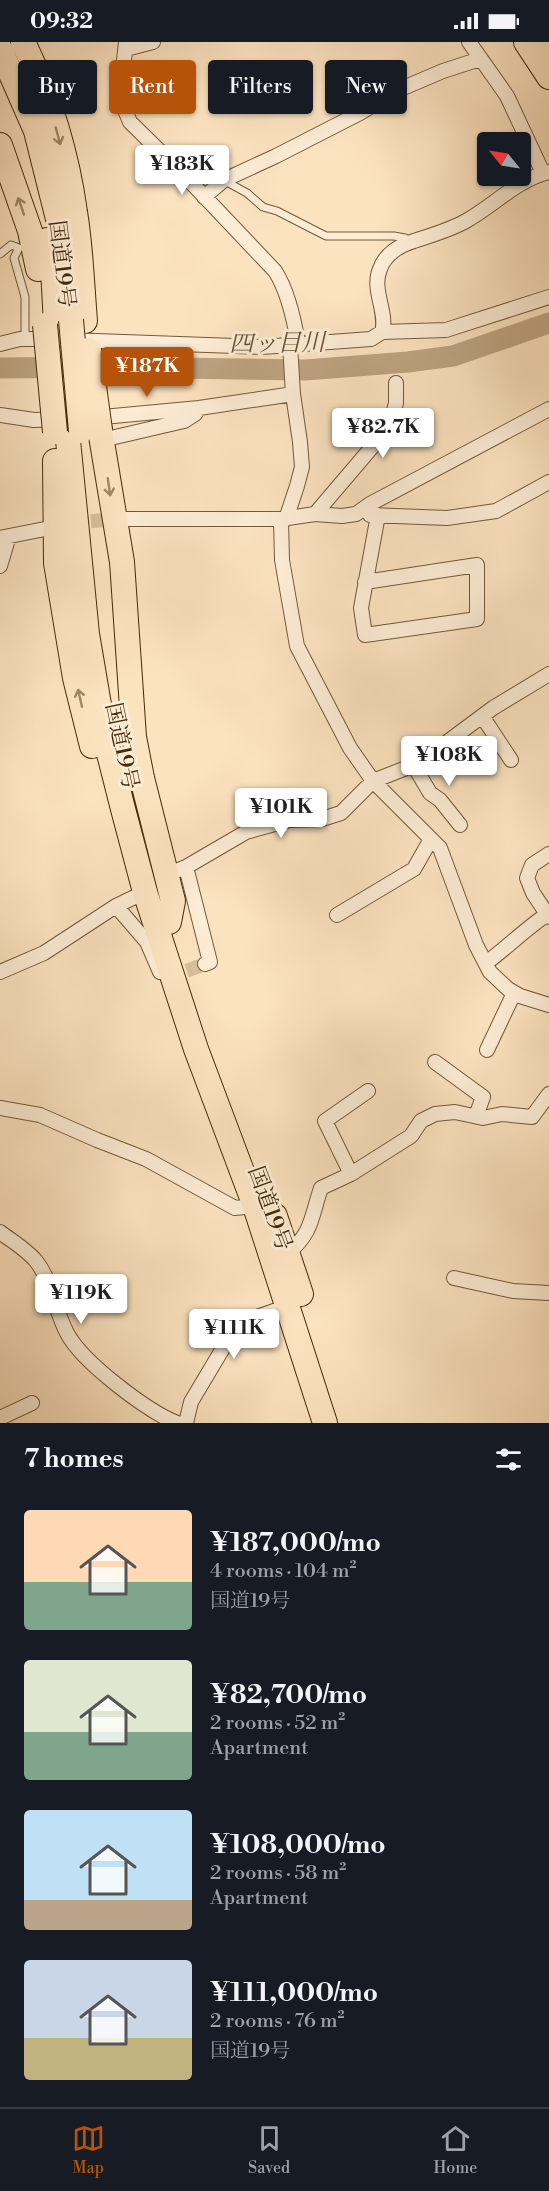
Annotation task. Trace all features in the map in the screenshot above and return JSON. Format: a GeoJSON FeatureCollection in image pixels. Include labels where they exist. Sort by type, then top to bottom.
{"type":"FeatureCollection","features":[{"type":"Feature","properties":{"kind":"highway"},"geometry":{"type":"LineString","coordinates":[[23,42],[58,134],[75,212],[64,323]]}},
{"type":"Feature","properties":{"kind":"highway"},"geometry":{"type":"LineString","coordinates":[[526,42],[549,78]]}},
{"type":"Feature","properties":{"kind":"highway","name":"国道19号"},"geometry":{"type":"LineString","coordinates":[[0,49],[36,131],[60,227],[64,323]]}},
{"type":"Feature","properties":{"kind":"highway","name":"国道19号"},"geometry":{"type":"LineString","coordinates":[[0,87],[16,124],[30,166],[64,323],[81,433],[97,597],[112,701],[133,795],[169,922],[212,1048],[288,1253],[340,1423]]}},
{"type":"Feature","properties":{"kind":"highway"},"geometry":{"type":"LineString","coordinates":[[1,149],[30,231],[41,281],[64,323]]}},
{"type":"Feature","properties":{"kind":"highway"},"geometry":{"type":"LineString","coordinates":[[81,433],[122,562],[134,737],[176,871],[169,922]]}},
{"type":"Feature","properties":{"kind":"highway"},"geometry":{"type":"LineString","coordinates":[[81,433],[56,563],[75,678],[87,726],[121,844],[145,892]]}},
{"type":"Feature","properties":{"kind":"highway","name":"国道19号"},"geometry":{"type":"LineString","coordinates":[[81,433],[87,634],[104,734],[145,892],[196,1049],[255,1206],[326,1423]]}},
{"type":"Feature","properties":{"kind":"street"},"geometry":{"type":"LineString","coordinates":[[153,42],[126,45],[121,87],[125,112],[141,135],[184,175],[275,271],[295,327],[292,348],[292,392],[302,467],[284,519],[282,560],[297,646],[350,748],[373,781],[440,848],[476,945],[490,972],[514,993],[549,1005]]}},
{"type":"Feature","properties":{"kind":"street"},"geometry":{"type":"LineString","coordinates":[[382,332],[383,319],[377,278],[379,269],[393,251],[409,242],[466,221],[520,185],[546,173],[507,96],[469,42]]}},
{"type":"Feature","properties":{"kind":"street"},"geometry":{"type":"LineString","coordinates":[[204,197],[224,180],[360,113],[396,91],[443,71],[480,59]]}},
{"type":"Feature","properties":{"kind":"street"},"geometry":{"type":"LineString","coordinates":[[0,344],[25,339],[115,340],[292,348],[371,339],[382,332],[446,330],[549,297]]}},
{"type":"Feature","properties":{"kind":"street"},"geometry":{"type":"LineString","coordinates":[[315,514],[390,426],[396,403],[396,383]]}},
{"type":"Feature","properties":{"kind":"street"},"geometry":{"type":"LineString","coordinates":[[0,415],[34,420],[112,418],[199,408],[292,392]]}},
{"type":"Feature","properties":{"kind":"street"},"geometry":{"type":"LineString","coordinates":[[81,433],[184,421],[195,414],[199,408]]}},
{"type":"Feature","properties":{"kind":"street"},"geometry":{"type":"LineString","coordinates":[[356,514],[370,504],[549,409]]}},
{"type":"Feature","properties":{"kind":"street"},"geometry":{"type":"LineString","coordinates":[[109,519],[284,519],[315,514],[447,518],[496,511],[549,482]]}},
{"type":"Feature","properties":{"kind":"street"},"geometry":{"type":"LineString","coordinates":[[365,582],[477,565],[477,619],[365,635],[361,608],[365,582],[378,515]]}},
{"type":"Feature","properties":{"kind":"street"},"geometry":{"type":"LineString","coordinates":[[0,566],[5,537],[62,525]]}},
{"type":"Feature","properties":{"kind":"street"},"geometry":{"type":"LineString","coordinates":[[205,964],[210,962],[176,871],[246,832],[289,820],[322,819],[341,813],[373,781],[414,766],[482,716],[549,674]]}},
{"type":"Feature","properties":{"kind":"street"},"geometry":{"type":"LineString","coordinates":[[482,716],[511,760]]}},
{"type":"Feature","properties":{"kind":"street"},"geometry":{"type":"LineString","coordinates":[[414,766],[430,793],[440,800],[460,825]]}},
{"type":"Feature","properties":{"kind":"street"},"geometry":{"type":"LineString","coordinates":[[338,915],[414,869],[431,839]]}},
{"type":"Feature","properties":{"kind":"street"},"geometry":{"type":"LineString","coordinates":[[486,963],[508,947],[526,928],[548,915],[533,893],[527,878],[532,866],[549,855]]}},
{"type":"Feature","properties":{"kind":"street"},"geometry":{"type":"LineString","coordinates":[[0,972],[44,953],[116,906],[145,892]]}},
{"type":"Feature","properties":{"kind":"street"},"geometry":{"type":"LineString","coordinates":[[116,906],[147,942],[163,980]]}},
{"type":"Feature","properties":{"kind":"street"},"geometry":{"type":"LineString","coordinates":[[487,1050],[514,993]]}},
{"type":"Feature","properties":{"kind":"street"},"geometry":{"type":"LineString","coordinates":[[435,1062],[483,1097],[476,1116]]}},
{"type":"Feature","properties":{"kind":"street"},"geometry":{"type":"LineString","coordinates":[[351,1174],[325,1121],[368,1092]]}},
{"type":"Feature","properties":{"kind":"street"},"geometry":{"type":"LineString","coordinates":[[288,1253],[302,1242],[311,1224],[321,1188],[351,1174],[411,1136],[421,1121],[435,1114],[455,1112],[483,1118],[502,1114],[532,1117],[549,1094]]}},
{"type":"Feature","properties":{"kind":"street"},"geometry":{"type":"LineString","coordinates":[[0,1108],[40,1115],[146,1159],[235,1208],[255,1206]]}},
{"type":"Feature","properties":{"kind":"street"},"geometry":{"type":"LineString","coordinates":[[0,1232],[36,1261],[44,1274],[67,1333],[80,1350],[109,1377],[159,1414],[177,1423]]}},
{"type":"Feature","properties":{"kind":"street"},"geometry":{"type":"LineString","coordinates":[[454,1278],[513,1291],[549,1293]]}},
{"type":"Feature","properties":{"kind":"street"},"geometry":{"type":"LineString","coordinates":[[186,1423],[191,1402],[236,1328],[243,1322],[288,1306]]}},
{"type":"Feature","properties":{"kind":"street"},"geometry":{"type":"LineString","coordinates":[[0,1418],[32,1403]]}},
{"type":"Feature","properties":{"kind":"lane"},"geometry":{"type":"LineString","coordinates":[[224,180],[263,207],[277,211],[326,236],[394,236],[405,238],[409,242]]}},
{"type":"Feature","properties":{"kind":"lane"},"geometry":{"type":"LineString","coordinates":[[0,254],[11,245],[19,248],[14,258],[25,297],[25,339]]}},
{"type":"Feature","properties":{"kind":"waterway","name":"四ッ目川"},"geometry":{"type":"LineString","coordinates":[[0,368],[305,370],[408,362],[453,356],[549,323]]}},
{"type":"Feature","properties":{"kind":"tunnel"},"geometry":{"type":"LineString","coordinates":[[70,523],[104,520]]}},
{"type":"Feature","properties":{"kind":"tunnel"},"geometry":{"type":"LineString","coordinates":[[167,978],[205,964]]}}]}
